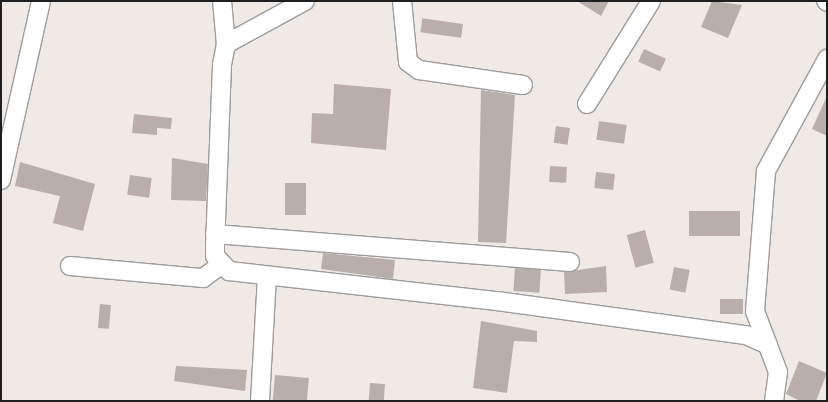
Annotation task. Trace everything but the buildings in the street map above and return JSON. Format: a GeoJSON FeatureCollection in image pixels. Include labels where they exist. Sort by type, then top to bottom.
{"type":"FeatureCollection","features":[{"type":"Feature","properties":{"kind":"street"},"geometry":{"type":"LineString","coordinates":[[1,180],[41,1]]}},
{"type":"Feature","properties":{"kind":"street"},"geometry":{"type":"LineString","coordinates":[[222,1],[226,44],[221,75],[215,234],[215,256],[221,265],[240,275],[497,301],[746,336],[768,345]]}},
{"type":"Feature","properties":{"kind":"street"},"geometry":{"type":"LineString","coordinates":[[226,44],[304,1]]}},
{"type":"Feature","properties":{"kind":"street"},"geometry":{"type":"LineString","coordinates":[[402,1],[408,62],[413,66],[523,85]]}},
{"type":"Feature","properties":{"kind":"street"},"geometry":{"type":"LineString","coordinates":[[588,104],[651,1]]}},
{"type":"Feature","properties":{"kind":"street"},"geometry":{"type":"LineString","coordinates":[[774,401],[778,372],[757,321],[755,289],[766,171],[827,59]]}},
{"type":"Feature","properties":{"kind":"street"},"geometry":{"type":"LineString","coordinates":[[215,234],[570,262]]}},
{"type":"Feature","properties":{"kind":"street"},"geometry":{"type":"LineString","coordinates":[[70,266],[203,278],[221,265]]}},
{"type":"Feature","properties":{"kind":"street"},"geometry":{"type":"LineString","coordinates":[[260,401],[267,277]]}},
{"type":"Feature","properties":{"kind":"street"},"geometry":{"type":"LineString","coordinates":[[746,336],[757,321]]}}]}
